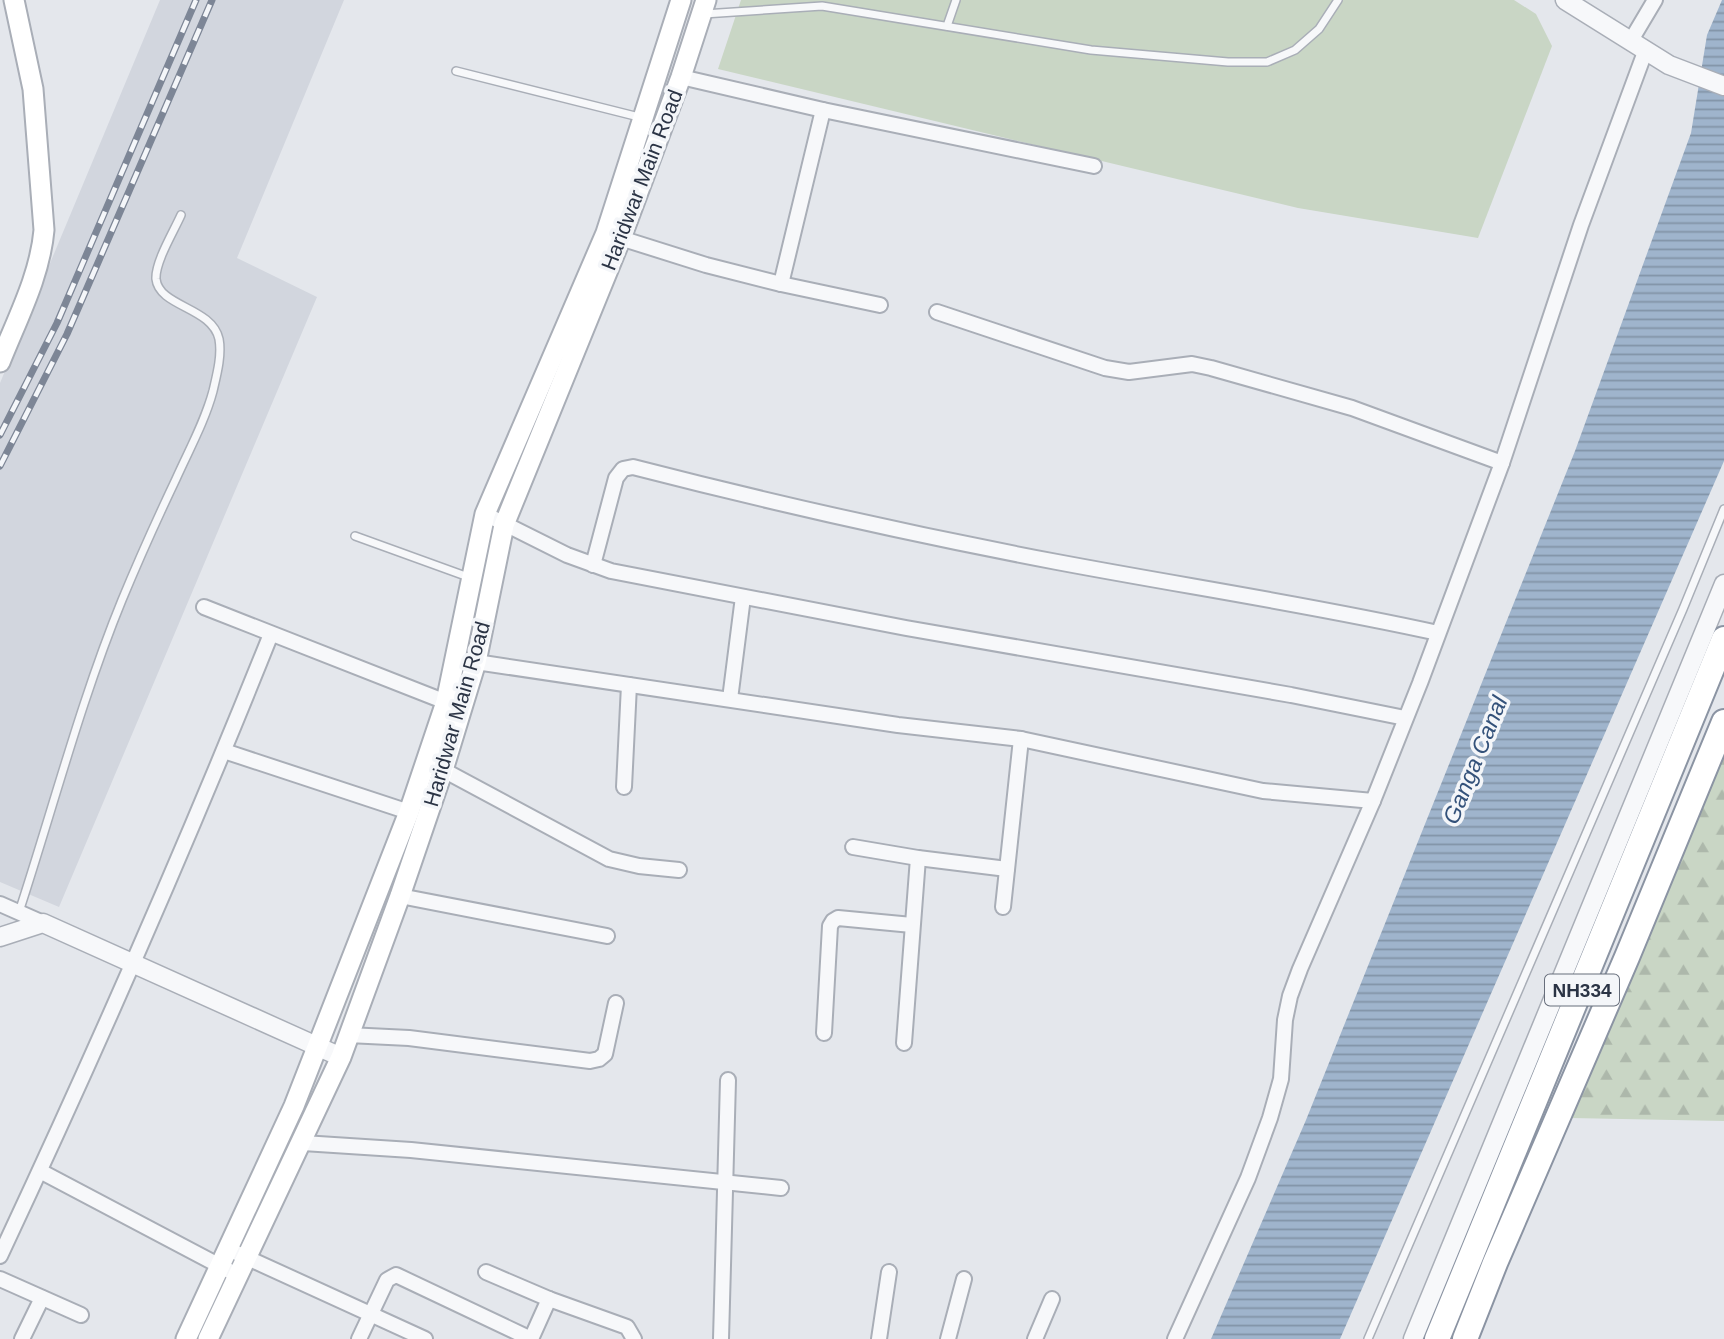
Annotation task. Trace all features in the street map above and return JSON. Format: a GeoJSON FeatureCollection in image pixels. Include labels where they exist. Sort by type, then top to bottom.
{"type":"FeatureCollection","features":[{"type":"Feature","properties":{"kind":"highway","name":"NH334"},"geometry":{"type":"LineString","coordinates":[[1437,1339],[1724,639]]}},
{"type":"Feature","properties":{"kind":"highway","name":"NH334"},"geometry":{"type":"LineString","coordinates":[[1468,1333],[1494,1263],[1627,957],[1724,722]]}},
{"type":"Feature","properties":{"kind":"main road"},"geometry":{"type":"LineString","coordinates":[[0,362],[32,283],[44,230],[33,89],[14,0]]}},
{"type":"Feature","properties":{"kind":"main road","name":"Haridwar Main Road"},"geometry":{"type":"LineString","coordinates":[[208,1339],[232,1262],[409,813],[435,766],[475,662],[503,525],[613,236],[644,118],[681,0]]}},
{"type":"Feature","properties":{"kind":"main road","name":"Haridwar Main Road"},"geometry":{"type":"LineString","coordinates":[[186,1339],[303,1143],[341,1057],[400,896],[435,766],[485,514],[613,236],[681,77],[703,7]]}},
{"type":"Feature","properties":{"kind":"street"},"geometry":{"type":"LineString","coordinates":[[1564,0],[1669,65],[1724,86]]}},
{"type":"Feature","properties":{"kind":"street"},"geometry":{"type":"LineString","coordinates":[[1175,1339],[1248,1178],[1282,1079],[1285,1020],[1290,996],[1373,802],[1503,463],[1655,0]]}},
{"type":"Feature","properties":{"kind":"street"},"geometry":{"type":"LineString","coordinates":[[681,77],[823,110],[1094,166]]}},
{"type":"Feature","properties":{"kind":"street"},"geometry":{"type":"LineString","coordinates":[[781,284],[823,110]]}},
{"type":"Feature","properties":{"kind":"street"},"geometry":{"type":"LineString","coordinates":[[613,236],[706,265],[880,305]]}},
{"type":"Feature","properties":{"kind":"street"},"geometry":{"type":"LineString","coordinates":[[937,312],[1105,368],[1129,372],[1192,364],[1211,368],[1352,408],[1503,463]]}},
{"type":"Feature","properties":{"kind":"street"},"geometry":{"type":"LineString","coordinates":[[593,565],[617,478],[623,469],[633,467],[916,534],[1352,614],[1438,633]]}},
{"type":"Feature","properties":{"kind":"street"},"geometry":{"type":"LineString","coordinates":[[485,514],[503,525],[593,565],[635,576],[1405,718]]}},
{"type":"Feature","properties":{"kind":"street"},"geometry":{"type":"LineString","coordinates":[[1413,1339],[1724,584]]}},
{"type":"Feature","properties":{"kind":"street"},"geometry":{"type":"LineString","coordinates":[[730,699],[744,597]]}},
{"type":"Feature","properties":{"kind":"street"},"geometry":{"type":"LineString","coordinates":[[204,607],[446,702]]}},
{"type":"Feature","properties":{"kind":"street"},"geometry":{"type":"LineString","coordinates":[[0,1256],[133,964],[271,634]]}},
{"type":"Feature","properties":{"kind":"street"},"geometry":{"type":"LineString","coordinates":[[475,662],[898,725],[1021,739],[1263,791],[1373,802]]}},
{"type":"Feature","properties":{"kind":"street"},"geometry":{"type":"LineString","coordinates":[[624,787],[629,685]]}},
{"type":"Feature","properties":{"kind":"street"},"geometry":{"type":"LineString","coordinates":[[1003,907],[1021,739]]}},
{"type":"Feature","properties":{"kind":"street"},"geometry":{"type":"LineString","coordinates":[[224,751],[409,813]]}},
{"type":"Feature","properties":{"kind":"street"},"geometry":{"type":"LineString","coordinates":[[435,766],[523,811],[580,846],[609,859],[639,866],[679,870]]}},
{"type":"Feature","properties":{"kind":"street"},"geometry":{"type":"LineString","coordinates":[[853,847],[1007,869]]}},
{"type":"Feature","properties":{"kind":"street"},"geometry":{"type":"LineString","coordinates":[[904,1043],[918,858]]}},
{"type":"Feature","properties":{"kind":"street"},"geometry":{"type":"LineString","coordinates":[[400,896],[607,936]]}},
{"type":"Feature","properties":{"kind":"street"},"geometry":{"type":"LineString","coordinates":[[0,904],[341,1057]]}},
{"type":"Feature","properties":{"kind":"street"},"geometry":{"type":"LineString","coordinates":[[824,1033],[830,926],[833,921],[838,918],[912,925]]}},
{"type":"Feature","properties":{"kind":"street"},"geometry":{"type":"LineString","coordinates":[[0,937],[43,923]]}},
{"type":"Feature","properties":{"kind":"street"},"geometry":{"type":"LineString","coordinates":[[348,1035],[421,1040],[590,1062],[605,1054],[616,1003]]}},
{"type":"Feature","properties":{"kind":"street"},"geometry":{"type":"LineString","coordinates":[[721,1339],[723,1182],[728,1080]]}},
{"type":"Feature","properties":{"kind":"street"},"geometry":{"type":"LineString","coordinates":[[303,1143],[411,1150],[780,1188]]}},
{"type":"Feature","properties":{"kind":"street"},"geometry":{"type":"LineString","coordinates":[[40,1171],[232,1262],[370,1314],[425,1339]]}},
{"type":"Feature","properties":{"kind":"street"},"geometry":{"type":"LineString","coordinates":[[486,1272],[549,1299],[627,1327],[634,1339]]}},
{"type":"Feature","properties":{"kind":"street"},"geometry":{"type":"LineString","coordinates":[[879,1339],[889,1272]]}},
{"type":"Feature","properties":{"kind":"street"},"geometry":{"type":"LineString","coordinates":[[359,1339],[387,1280],[396,1275],[531,1339],[549,1299]]}},
{"type":"Feature","properties":{"kind":"street"},"geometry":{"type":"LineString","coordinates":[[0,1279],[81,1315]]}},
{"type":"Feature","properties":{"kind":"street"},"geometry":{"type":"LineString","coordinates":[[948,1339],[964,1279]]}},
{"type":"Feature","properties":{"kind":"street"},"geometry":{"type":"LineString","coordinates":[[22,1339],[42,1298]]}},
{"type":"Feature","properties":{"kind":"street"},"geometry":{"type":"LineString","coordinates":[[1035,1339],[1052,1299]]}},
{"type":"Feature","properties":{"kind":"lane"},"geometry":{"type":"LineString","coordinates":[[947,26],[956,0]]}},
{"type":"Feature","properties":{"kind":"lane"},"geometry":{"type":"LineString","coordinates":[[703,7],[822,5],[1091,50],[1228,62],[1267,62],[1295,50],[1319,29],[1338,0]]}},
{"type":"Feature","properties":{"kind":"lane"},"geometry":{"type":"LineString","coordinates":[[456,71],[644,118]]}},
{"type":"Feature","properties":{"kind":"lane"},"geometry":{"type":"LineString","coordinates":[[19,912],[88,695],[121,602],[199,429],[212,393],[220,356],[219,337],[213,324],[166,296],[156,279],[158,265],[181,215]]}},
{"type":"Feature","properties":{"kind":"lane"},"geometry":{"type":"LineString","coordinates":[[1368,1339],[1724,509]]}},
{"type":"Feature","properties":{"kind":"lane"},"geometry":{"type":"LineString","coordinates":[[355,536],[472,578]]}},
{"type":"Feature","properties":{"kind":"shaded area"},"geometry":{"type":"Polygon","coordinates":[[[160,0],[344,0],[237,258],[317,297],[59,907],[0,882],[0,383],[160,0]]]}},
{"type":"Feature","properties":{"kind":"green space"},"geometry":{"type":"Polygon","coordinates":[[[741,0],[1514,0],[1536,14],[1552,46],[1478,238],[1298,208],[718,69],[741,0]]]}},
{"type":"Feature","properties":{"kind":"green space"},"geometry":{"type":"Polygon","coordinates":[[[1724,751],[1724,1121],[1571,1118],[1724,751]]]}},
{"type":"Feature","properties":{"kind":"water","name":"Ganga Canal"},"geometry":{"type":"Polygon","coordinates":[[[1722,0],[1724,461],[1340,1339],[1211,1339],[1306,1120],[1575,451],[1691,133],[1707,35],[1722,0]]]}},
{"type":"Feature","properties":{"kind":"railway"},"geometry":{"type":"LineString","coordinates":[[0,435],[57,323],[196,0]]}},
{"type":"Feature","properties":{"kind":"railway"},"geometry":{"type":"LineString","coordinates":[[0,466],[67,334],[212,0]]}}]}
